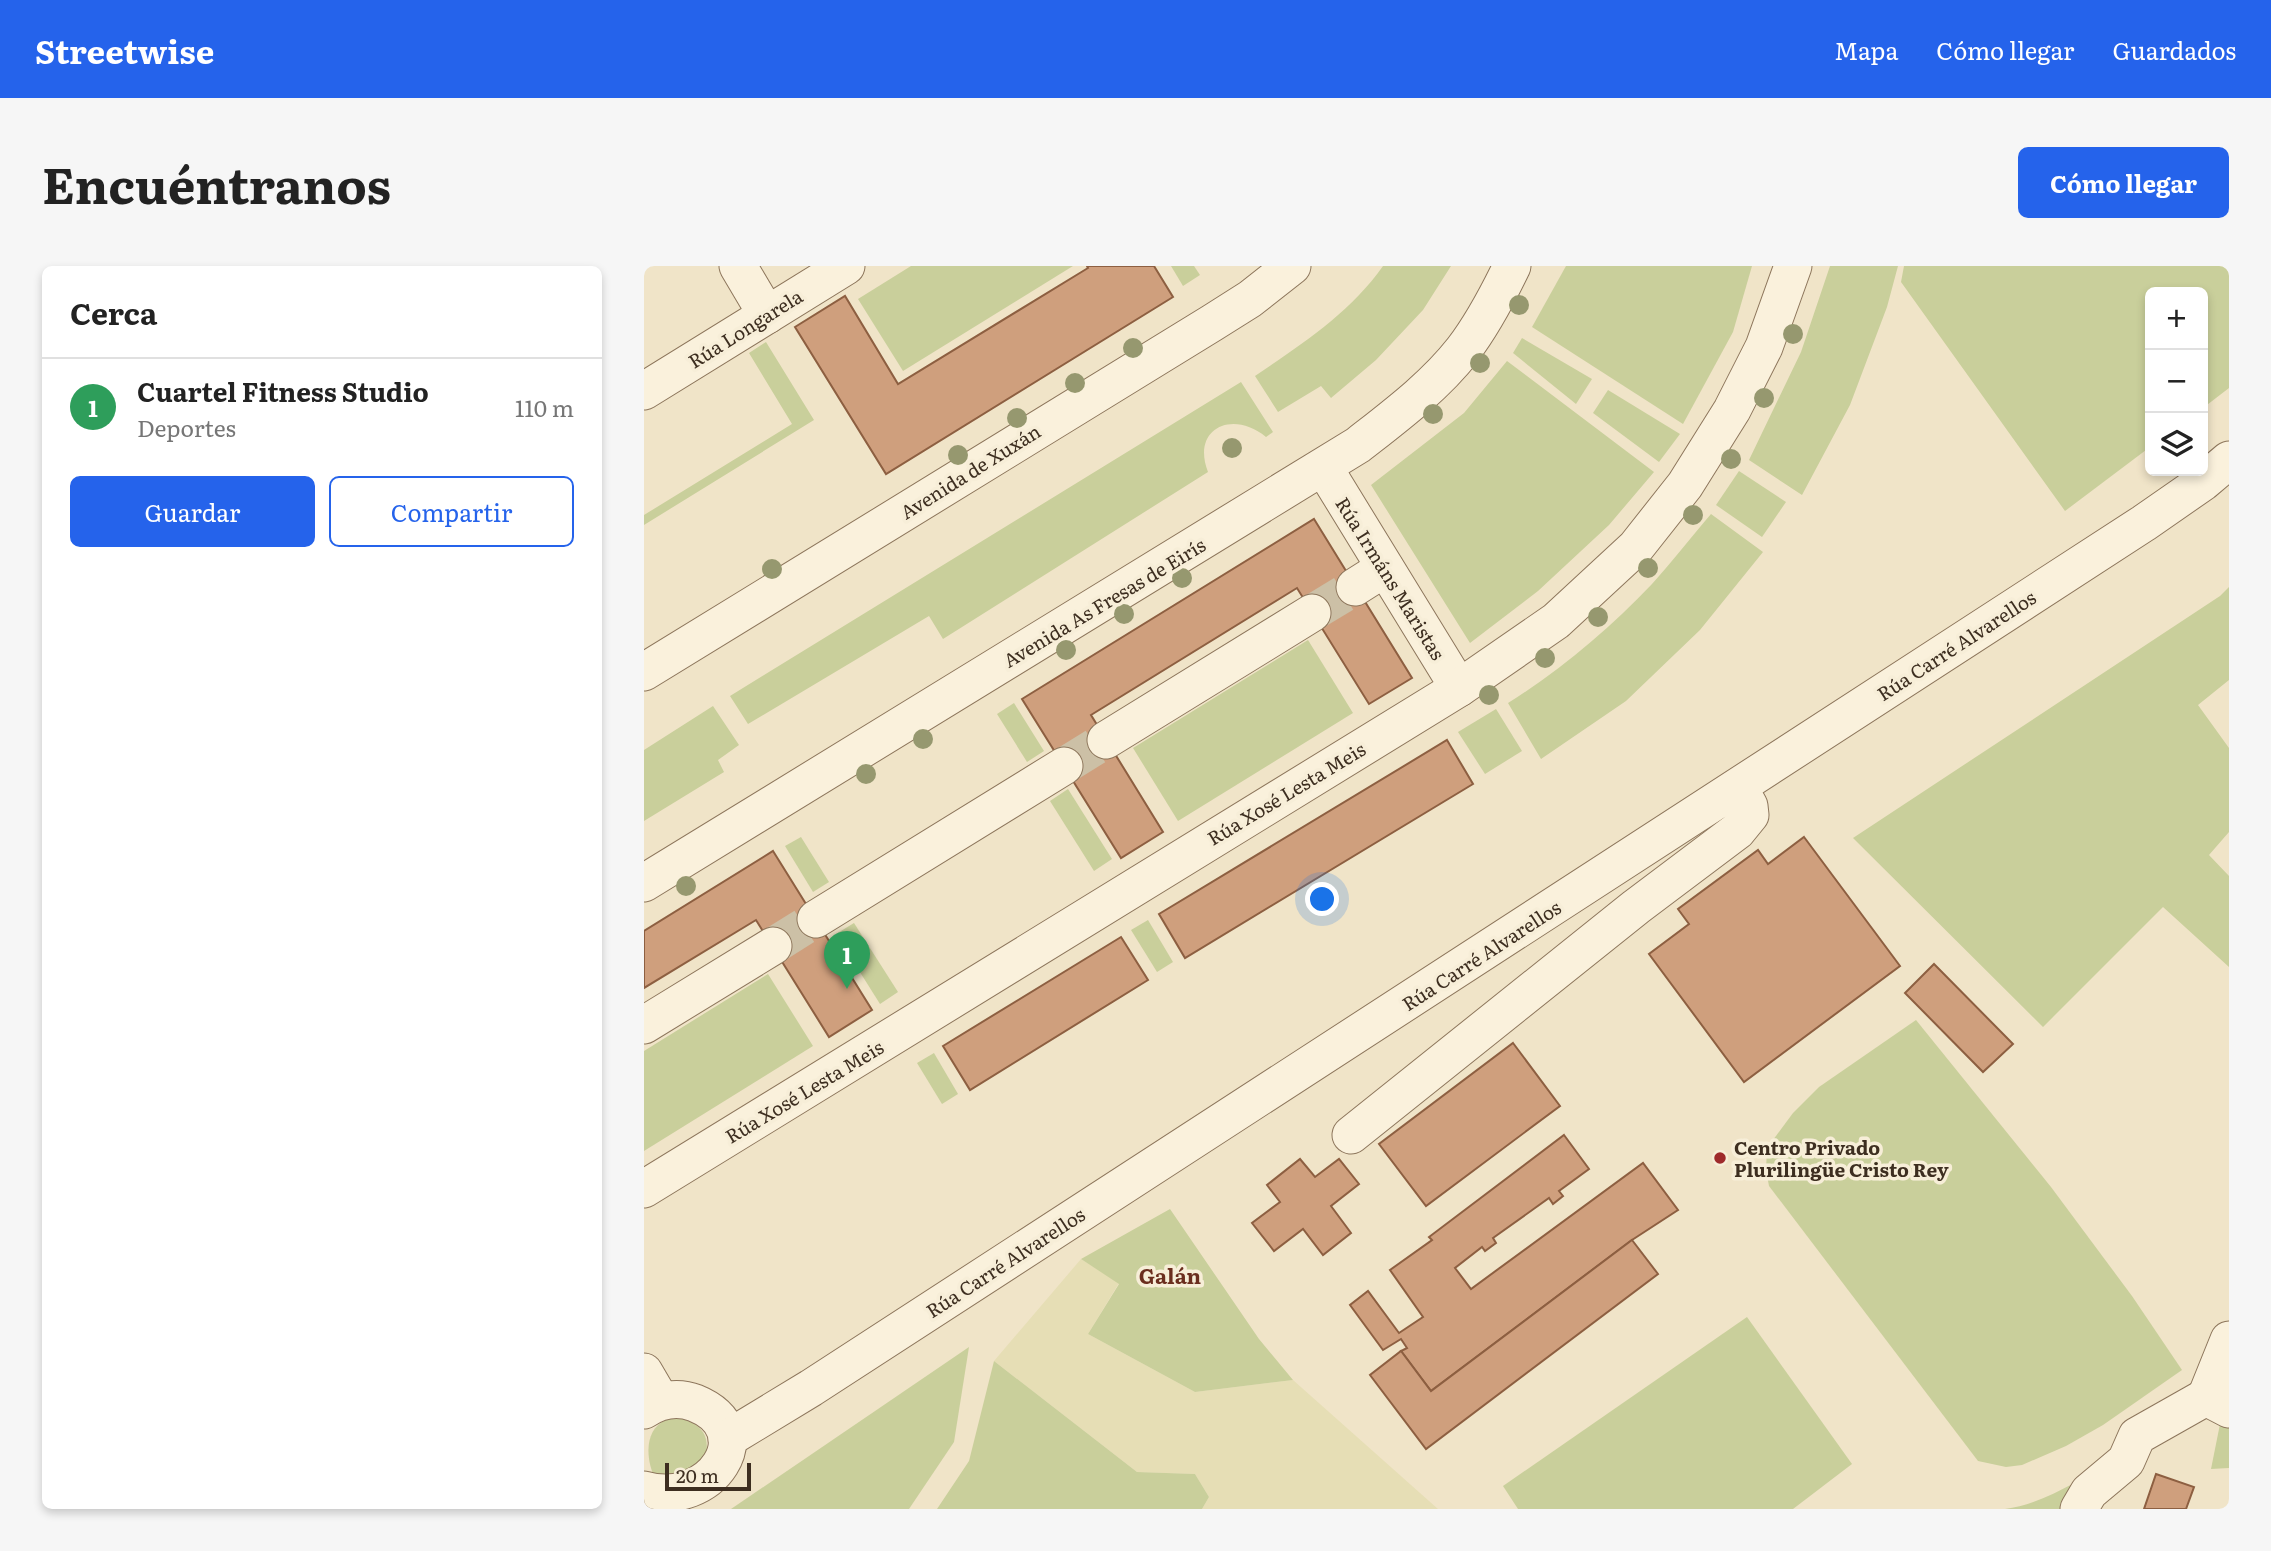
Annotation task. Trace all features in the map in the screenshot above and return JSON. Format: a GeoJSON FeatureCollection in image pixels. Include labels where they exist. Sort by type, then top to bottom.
{"type":"FeatureCollection","features":[{"type":"Feature","properties":{"kind":"street"},"geometry":{"type":"LineString","coordinates":[[738,266],[767,315]]}},
{"type":"Feature","properties":{"kind":"street","name":"Rúa Longarela"},"geometry":{"type":"LineString","coordinates":[[644,391],[846,266]]}},
{"type":"Feature","properties":{"kind":"street","name":"Avenida de Xuxán"},"geometry":{"type":"LineString","coordinates":[[644,672],[1212,323],[1250,299],[1293,266]]}},
{"type":"Feature","properties":{"kind":"street","name":"Avenida As Fresas de Eirís"},"geometry":{"type":"LineString","coordinates":[[644,883],[1358,445],[1410,404],[1461,352],[1489,312],[1512,266]]}},
{"type":"Feature","properties":{"kind":"street","name":"Rúa Xosé Lesta Meis"},"geometry":{"type":"LineString","coordinates":[[644,1189],[1459,688],[1556,621],[1636,547],[1685,485],[1732,410],[1764,347],[1793,266]]}},
{"type":"Feature","properties":{"kind":"street","name":"Rúa Carré Alvarellos"},"geometry":{"type":"LineString","coordinates":[[727,1439],[846,1366],[1739,788],[2144,523],[2203,482],[2229,460]]}},
{"type":"Feature","properties":{"kind":"street","name":"Rúa Irmáns Maristas"},"geometry":{"type":"LineString","coordinates":[[1324,468],[1370,577],[1459,688]]}},
{"type":"Feature","properties":{"kind":"street"},"geometry":{"type":"LineString","coordinates":[[1106,740],[1312,613]]}},
{"type":"Feature","properties":{"kind":"street"},"geometry":{"type":"LineString","coordinates":[[816,919],[1064,766]]}},
{"type":"Feature","properties":{"kind":"street"},"geometry":{"type":"LineString","coordinates":[[1350,1135],[1636,906],[1737,831],[1750,815],[1749,806],[1739,788]]}},
{"type":"Feature","properties":{"kind":"street"},"geometry":{"type":"LineString","coordinates":[[644,1025],[773,946]]}},
{"type":"Feature","properties":{"kind":"street"},"geometry":{"type":"LineString","coordinates":[[2079,1509],[2089,1492],[2126,1461],[2137,1436],[2218,1403],[2229,1340]]}},
{"type":"Feature","properties":{"kind":"street"},"geometry":{"type":"LineString","coordinates":[[644,1490],[668,1502],[696,1498],[718,1480],[728,1453],[727,1439],[713,1414],[689,1401],[650,1395]]}},
{"type":"Feature","properties":{"kind":"shaded area"},"geometry":{"type":"Polygon","coordinates":[[[1081,1259],[1119,1283],[1088,1334],[1195,1392],[1293,1380],[1438,1509],[1202,1509],[1209,1497],[1195,1474],[1137,1472],[994,1361],[1081,1259]]]}},
{"type":"Feature","properties":{"kind":"green space"},"geometry":{"type":"Polygon","coordinates":[[[911,266],[1073,266],[903,371],[858,299],[911,266]]]}},
{"type":"Feature","properties":{"kind":"green space"},"geometry":{"type":"Polygon","coordinates":[[[1171,266],[1194,266],[1200,275],[1183,286],[1171,266]]]}},
{"type":"Feature","properties":{"kind":"green space"},"geometry":{"type":"Polygon","coordinates":[[[1383,266],[1451,266],[1423,310],[1376,360],[1331,398],[1321,386],[1278,412],[1255,376],[1340,313],[1356,299],[1383,266]]]}},
{"type":"Feature","properties":{"kind":"green space"},"geometry":{"type":"Polygon","coordinates":[[[1566,266],[1752,266],[1733,332],[1683,424],[1532,327],[1566,266]]]}},
{"type":"Feature","properties":{"kind":"green space"},"geometry":{"type":"Polygon","coordinates":[[[1830,266],[1898,266],[1887,307],[1850,405],[1802,495],[1749,460],[1801,352],[1830,266]]]}},
{"type":"Feature","properties":{"kind":"green space"},"geometry":{"type":"Polygon","coordinates":[[[1904,266],[2229,266],[2229,388],[2208,404],[2208,287],[2145,287],[2145,451],[2065,511],[1901,282],[1904,266]]]}},
{"type":"Feature","properties":{"kind":"green space"},"geometry":{"type":"Polygon","coordinates":[[[1522,338],[1592,379],[1576,404],[1513,353],[1522,338]]]}},
{"type":"Feature","properties":{"kind":"green space"},"geometry":{"type":"Polygon","coordinates":[[[766,342],[814,420],[644,525],[644,515],[792,424],[749,353],[766,342]]]}},
{"type":"Feature","properties":{"kind":"green space"},"geometry":{"type":"Polygon","coordinates":[[[1507,361],[1654,472],[1609,525],[1538,591],[1470,643],[1371,485],[1464,413],[1507,361]]]}},
{"type":"Feature","properties":{"kind":"green space"},"geometry":{"type":"Polygon","coordinates":[[[1241,382],[1273,432],[1266,437],[1240,425],[1228,424],[1218,428],[1205,444],[1204,457],[1208,472],[943,639],[929,616],[748,724],[730,696],[1241,382]]]}},
{"type":"Feature","properties":{"kind":"green space"},"geometry":{"type":"Polygon","coordinates":[[[1608,390],[1680,434],[1659,462],[1593,413],[1608,390]]]}},
{"type":"Feature","properties":{"kind":"green space"},"geometry":{"type":"Polygon","coordinates":[[[1739,471],[1786,502],[1762,537],[1716,505],[1739,471]]]}},
{"type":"Feature","properties":{"kind":"green space"},"geometry":{"type":"Polygon","coordinates":[[[1711,514],[1763,552],[1700,630],[1626,701],[1541,759],[1508,703],[1566,663],[1619,617],[1652,584],[1711,514]]]}},
{"type":"Feature","properties":{"kind":"green space"},"geometry":{"type":"Polygon","coordinates":[[[2229,587],[2229,680],[2198,705],[2229,748],[2229,832],[2209,855],[2229,876],[2229,967],[2163,907],[2043,1027],[1853,838],[2220,596],[2229,587]]]}},
{"type":"Feature","properties":{"kind":"green space"},"geometry":{"type":"Polygon","coordinates":[[[1308,640],[1353,713],[1178,821],[1133,748],[1308,640]]]}},
{"type":"Feature","properties":{"kind":"green space"},"geometry":{"type":"Polygon","coordinates":[[[1014,703],[1044,751],[1027,762],[997,714],[1014,703]]]}},
{"type":"Feature","properties":{"kind":"green space"},"geometry":{"type":"Polygon","coordinates":[[[713,706],[739,745],[718,760],[724,772],[644,821],[644,750],[713,706]]]}},
{"type":"Feature","properties":{"kind":"green space"},"geometry":{"type":"Polygon","coordinates":[[[1496,709],[1522,751],[1485,774],[1458,732],[1496,709]]]}},
{"type":"Feature","properties":{"kind":"green space"},"geometry":{"type":"Polygon","coordinates":[[[1068,789],[1112,859],[1094,871],[1050,801],[1068,789]]]}},
{"type":"Feature","properties":{"kind":"green space"},"geometry":{"type":"Polygon","coordinates":[[[801,837],[829,882],[813,892],[785,846],[801,837]]]}},
{"type":"Feature","properties":{"kind":"green space"},"geometry":{"type":"Polygon","coordinates":[[[1148,920],[1173,962],[1157,972],[1131,930],[1148,920]]]}},
{"type":"Feature","properties":{"kind":"green space"},"geometry":{"type":"Polygon","coordinates":[[[854,923],[898,992],[880,1004],[836,934],[854,923]]]}},
{"type":"Feature","properties":{"kind":"green space"},"geometry":{"type":"Polygon","coordinates":[[[768,974],[813,1046],[644,1151],[644,1051],[768,974]]]}},
{"type":"Feature","properties":{"kind":"green space"},"geometry":{"type":"Polygon","coordinates":[[[1916,1020],[2051,1187],[2132,1296],[2182,1370],[2103,1425],[2066,1446],[2022,1465],[2006,1467],[1978,1461],[1769,1186],[1766,1170],[1767,1148],[1793,1113],[1819,1087],[1916,1020]]]}},
{"type":"Feature","properties":{"kind":"green space"},"geometry":{"type":"Polygon","coordinates":[[[934,1053],[958,1094],[942,1104],[917,1063],[934,1053]]]}},
{"type":"Feature","properties":{"kind":"green space"},"geometry":{"type":"Polygon","coordinates":[[[1170,1209],[1259,1339],[1293,1380],[1195,1392],[1088,1334],[1119,1284],[1081,1259],[1170,1209]]]}},
{"type":"Feature","properties":{"kind":"green space"},"geometry":{"type":"Polygon","coordinates":[[[1747,1317],[1852,1464],[1793,1509],[1518,1509],[1503,1486],[1747,1317]]]}},
{"type":"Feature","properties":{"kind":"green space"},"geometry":{"type":"Polygon","coordinates":[[[969,1347],[954,1442],[909,1509],[731,1509],[969,1347]]]}},
{"type":"Feature","properties":{"kind":"green space"},"geometry":{"type":"Polygon","coordinates":[[[994,1361],[1137,1472],[1195,1474],[1209,1497],[1202,1509],[937,1509],[969,1461],[994,1361]]]}},
{"type":"Feature","properties":{"kind":"green space"},"geometry":{"type":"Polygon","coordinates":[[[677,1417],[696,1425],[705,1436],[707,1450],[704,1469],[655,1479],[649,1460],[650,1440],[658,1425],[677,1417]]]}},
{"type":"Feature","properties":{"kind":"green space"},"geometry":{"type":"Polygon","coordinates":[[[2221,1419],[2229,1423],[2229,1468],[2211,1469],[2221,1419]]]}},
{"type":"Feature","properties":{"kind":"green space"},"geometry":{"type":"Polygon","coordinates":[[[2116,1459],[2070,1509],[2005,1509],[2048,1496],[2116,1459]]]}},
{"type":"Feature","properties":{"kind":"building"},"geometry":{"type":"Polygon","coordinates":[[[1087,266],[1154,266],[1173,297],[886,474],[795,327],[845,296],[898,384],[1088,268],[1087,266]]]}},
{"type":"Feature","properties":{"kind":"building"},"geometry":{"type":"Polygon","coordinates":[[[1314,519],[1412,678],[1369,704],[1297,588],[1091,715],[1163,832],[1121,858],[1022,699],[1314,519]]]}},
{"type":"Feature","properties":{"kind":"building"},"geometry":{"type":"Polygon","coordinates":[[[1447,740],[1473,784],[1185,958],[1159,914],[1447,740]]]}},
{"type":"Feature","properties":{"kind":"building"},"geometry":{"type":"Polygon","coordinates":[[[1804,837],[1900,966],[1744,1082],[1649,954],[1689,924],[1678,909],[1758,850],[1768,864],[1804,837]]]}},
{"type":"Feature","properties":{"kind":"building"},"geometry":{"type":"Polygon","coordinates":[[[773,851],[872,1010],[829,1037],[756,920],[644,988],[644,931],[773,851]]]}},
{"type":"Feature","properties":{"kind":"building"},"geometry":{"type":"Polygon","coordinates":[[[1121,937],[1148,980],[970,1090],[943,1046],[1121,937]]]}},
{"type":"Feature","properties":{"kind":"building"},"geometry":{"type":"Polygon","coordinates":[[[1934,964],[2013,1044],[1983,1072],[1905,993],[1934,964]]]}},
{"type":"Feature","properties":{"kind":"building"},"geometry":{"type":"Polygon","coordinates":[[[1513,1043],[1560,1106],[1426,1206],[1379,1144],[1513,1043]]]}},
{"type":"Feature","properties":{"kind":"building"},"geometry":{"type":"Polygon","coordinates":[[[1564,1135],[1589,1169],[1559,1191],[1563,1196],[1553,1204],[1549,1198],[1493,1238],[1496,1243],[1485,1251],[1482,1247],[1455,1268],[1471,1289],[1643,1163],[1678,1210],[1632,1240],[1431,1391],[1401,1351],[1407,1348],[1401,1339],[1383,1350],[1350,1305],[1368,1291],[1399,1333],[1423,1317],[1390,1270],[1432,1240],[1429,1237],[1564,1135]]]}},
{"type":"Feature","properties":{"kind":"building"},"geometry":{"type":"Polygon","coordinates":[[[1300,1159],[1315,1177],[1339,1159],[1359,1184],[1331,1206],[1351,1233],[1323,1255],[1303,1229],[1274,1251],[1252,1223],[1280,1202],[1267,1185],[1300,1159]]]}},
{"type":"Feature","properties":{"kind":"building"},"geometry":{"type":"Polygon","coordinates":[[[1632,1240],[1658,1274],[1426,1449],[1370,1375],[1401,1351],[1431,1391],[1632,1240]]]}},
{"type":"Feature","properties":{"kind":"building"},"geometry":{"type":"Polygon","coordinates":[[[2156,1474],[2194,1487],[2186,1509],[2144,1509],[2156,1474]]]}},
{"type":"Feature","properties":{"kind":"tunnel"},"geometry":{"type":"LineString","coordinates":[[1312,613],[1355,587]]}},
{"type":"Feature","properties":{"kind":"tunnel"},"geometry":{"type":"LineString","coordinates":[[1064,766],[1106,740]]}},
{"type":"Feature","properties":{"kind":"tunnel"},"geometry":{"type":"LineString","coordinates":[[773,946],[816,919]]}},
{"type":"Feature","properties":{"kind":"place","name":"Cuartel Fitness Studio"},"geometry":{"type":"Point","coordinates":[847,989]}},
{"type":"Feature","properties":{"kind":"place","name":"Centro Privado Plurilingüe Cristo Rey"},"geometry":{"type":"Point","coordinates":[1720,1158]}},
{"type":"Feature","properties":{"kind":"district","name":"Galán"},"geometry":{"type":"Point","coordinates":[1170,1274]}}]}
